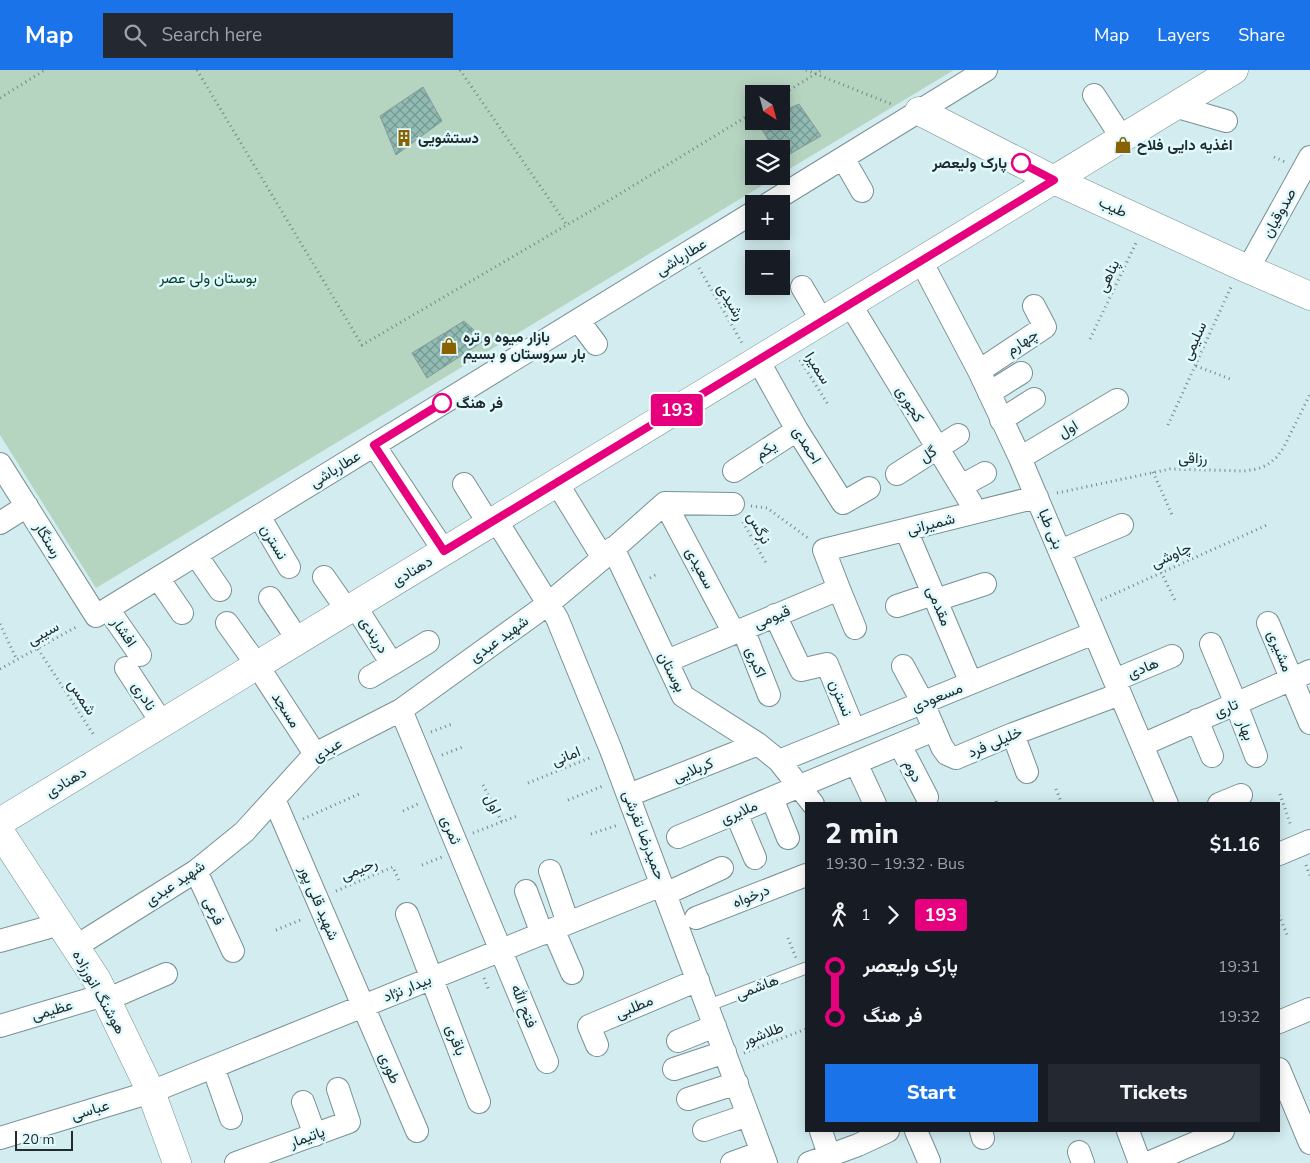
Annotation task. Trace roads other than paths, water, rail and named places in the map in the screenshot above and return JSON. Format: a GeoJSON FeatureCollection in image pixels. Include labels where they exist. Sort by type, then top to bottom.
{"type":"FeatureCollection","features":[{"type":"Feature","properties":{"kind":"main road","name":"دهنادی"},"geometry":{"type":"LineString","coordinates":[[0,822],[1234,70]]}},
{"type":"Feature","properties":{"kind":"main road","name":"طیب"},"geometry":{"type":"LineString","coordinates":[[916,113],[1054,180],[1244,268],[1310,296]]}},
{"type":"Feature","properties":{"kind":"main road","name":"هوشنگ انورزاده"},"geometry":{"type":"LineString","coordinates":[[0,832],[97,980],[151,1092],[177,1163]]}},
{"type":"Feature","properties":{"kind":"street"},"geometry":{"type":"LineString","coordinates":[[782,195],[986,70]]}},
{"type":"Feature","properties":{"kind":"street"},"geometry":{"type":"LineString","coordinates":[[1094,95],[1122,138]]}},
{"type":"Feature","properties":{"kind":"street"},"geometry":{"type":"LineString","coordinates":[[1174,106],[1226,121]]}},
{"type":"Feature","properties":{"kind":"street","name":"صدوقیان"},"geometry":{"type":"LineString","coordinates":[[1244,268],[1310,157]]}},
{"type":"Feature","properties":{"kind":"street"},"geometry":{"type":"LineString","coordinates":[[842,158],[862,192]]}},
{"type":"Feature","properties":{"kind":"street","name":"عطارباشی"},"geometry":{"type":"LineString","coordinates":[[102,612],[745,218]]}},
{"type":"Feature","properties":{"kind":"street","name":"بنی طبا"},"geometry":{"type":"LineString","coordinates":[[921,261],[979,371],[1020,458],[1118,687],[1165,802]]}},
{"type":"Feature","properties":{"kind":"street"},"geometry":{"type":"LineString","coordinates":[[802,287],[822,321]]}},
{"type":"Feature","properties":{"kind":"street","name":"کجوری"},"geometry":{"type":"LineString","coordinates":[[850,304],[924,408],[937,448],[966,495],[985,473]]}},
{"type":"Feature","properties":{"kind":"street","name":"چهارم"},"geometry":{"type":"LineString","coordinates":[[979,371],[1046,327],[1034,306]]}},
{"type":"Feature","properties":{"kind":"street"},"geometry":{"type":"LineString","coordinates":[[578,320],[596,344]]}},
{"type":"Feature","properties":{"kind":"street","name":"احمدی"},"geometry":{"type":"LineString","coordinates":[[756,361],[843,503],[869,488]]}},
{"type":"Feature","properties":{"kind":"street"},"geometry":{"type":"LineString","coordinates":[[989,393],[1021,374]]}},
{"type":"Feature","properties":{"kind":"street"},"geometry":{"type":"LineString","coordinates":[[1002,420],[1034,399]]}},
{"type":"Feature","properties":{"kind":"street","name":"اول"},"geometry":{"type":"LineString","coordinates":[[1020,458],[1117,400]]}},
{"type":"Feature","properties":{"kind":"street","name":"یکم"},"geometry":{"type":"LineString","coordinates":[[734,471],[798,430]]}},
{"type":"Feature","properties":{"kind":"street","name":"گل"},"geometry":{"type":"LineString","coordinates":[[897,474],[958,434]]}},
{"type":"Feature","properties":{"kind":"street"},"geometry":{"type":"LineString","coordinates":[[374,445],[444,551]]}},
{"type":"Feature","properties":{"kind":"street","name":"رستگار"},"geometry":{"type":"LineString","coordinates":[[0,464],[27,506],[102,612]]}},
{"type":"Feature","properties":{"kind":"street","name":"بوستان"},"geometry":{"type":"LineString","coordinates":[[556,483],[608,553],[667,661],[683,696],[758,744],[779,761],[806,795]]}},
{"type":"Feature","properties":{"kind":"street","name":"حمیدرضا تفرشی"},"geometry":{"type":"LineString","coordinates":[[464,484],[493,522],[557,618],[612,750],[764,1158]]}},
{"type":"Feature","properties":{"kind":"street","name":"شمیرانی"},"geometry":{"type":"LineString","coordinates":[[840,589],[824,550],[1037,497]]}},
{"type":"Feature","properties":{"kind":"street"},"geometry":{"type":"LineString","coordinates":[[548,604],[665,503],[733,504]]}},
{"type":"Feature","properties":{"kind":"street","name":"سعیدی"},"geometry":{"type":"LineString","coordinates":[[665,503],[738,631]]}},
{"type":"Feature","properties":{"kind":"street"},"geometry":{"type":"LineString","coordinates":[[0,523],[27,506]]}},
{"type":"Feature","properties":{"kind":"street","name":"نسترن"},"geometry":{"type":"LineString","coordinates":[[259,516],[289,567]]}},
{"type":"Feature","properties":{"kind":"street"},"geometry":{"type":"LineString","coordinates":[[1060,552],[1122,525]]}},
{"type":"Feature","properties":{"kind":"street","name":"مقدمی"},"geometry":{"type":"LineString","coordinates":[[906,530],[971,683]]}},
{"type":"Feature","properties":{"kind":"street"},"geometry":{"type":"LineString","coordinates":[[196,555],[220,590]]}},
{"type":"Feature","properties":{"kind":"street","name":"دربندی"},"geometry":{"type":"LineString","coordinates":[[324,577],[351,608],[392,664]]}},
{"type":"Feature","properties":{"kind":"street"},"geometry":{"type":"LineString","coordinates":[[158,578],[182,614]]}},
{"type":"Feature","properties":{"kind":"street"},"geometry":{"type":"LineString","coordinates":[[897,606],[985,584]]}},
{"type":"Feature","properties":{"kind":"street"},"geometry":{"type":"LineString","coordinates":[[840,589],[855,628]]}},
{"type":"Feature","properties":{"kind":"street","name":"قیومی"},"geometry":{"type":"LineString","coordinates":[[667,661],[840,589]]}},
{"type":"Feature","properties":{"kind":"street"},"geometry":{"type":"LineString","coordinates":[[270,598],[298,640]]}},
{"type":"Feature","properties":{"kind":"street","name":"شهید عبدی"},"geometry":{"type":"LineString","coordinates":[[401,710],[548,604]]}},
{"type":"Feature","properties":{"kind":"street","name":"افشار"},"geometry":{"type":"LineString","coordinates":[[102,612],[133,662]]}},
{"type":"Feature","properties":{"kind":"street","name":"نسترن"},"geometry":{"type":"LineString","coordinates":[[775,615],[801,670],[827,664],[854,730]]}},
{"type":"Feature","properties":{"kind":"street","name":"مسجد"},"geometry":{"type":"LineString","coordinates":[[227,623],[315,754]]}},
{"type":"Feature","properties":{"kind":"street","name":"مشیری"},"geometry":{"type":"LineString","coordinates":[[1268,623],[1301,675],[1310,723]]}},
{"type":"Feature","properties":{"kind":"street","name":"اکبری"},"geometry":{"type":"LineString","coordinates":[[738,631],[769,695]]}},
{"type":"Feature","properties":{"kind":"street","name":"مسعودی"},"geometry":{"type":"LineString","coordinates":[[779,761],[1094,633]]}},
{"type":"Feature","properties":{"kind":"street","name":"دربندی"},"geometry":{"type":"LineString","coordinates":[[370,677],[428,642]]}},
{"type":"Feature","properties":{"kind":"street","name":"بهار"},"geometry":{"type":"LineString","coordinates":[[1210,644],[1256,756]]}},
{"type":"Feature","properties":{"kind":"street","name":"هادی"},"geometry":{"type":"LineString","coordinates":[[1118,687],[1172,656]]}},
{"type":"Feature","properties":{"kind":"street","name":"نادری"},"geometry":{"type":"LineString","coordinates":[[133,662],[162,723]]}},
{"type":"Feature","properties":{"kind":"street","name":"خلیلی فرد"},"geometry":{"type":"LineString","coordinates":[[903,666],[942,747],[947,754],[956,758],[1118,687]]}},
{"type":"Feature","properties":{"kind":"street","name":"تاری"},"geometry":{"type":"LineString","coordinates":[[1142,745],[1301,675]]}},
{"type":"Feature","properties":{"kind":"street","name":"عبدی"},"geometry":{"type":"LineString","coordinates":[[270,804],[315,754],[401,710]]}},
{"type":"Feature","properties":{"kind":"street","name":"ثمری"},"geometry":{"type":"LineString","coordinates":[[401,710],[501,950]]}},
{"type":"Feature","properties":{"kind":"street"},"geometry":{"type":"LineString","coordinates":[[1197,720],[1212,756]]}},
{"type":"Feature","properties":{"kind":"street"},"geometry":{"type":"LineString","coordinates":[[806,795],[856,763],[934,730]]}},
{"type":"Feature","properties":{"kind":"street"},"geometry":{"type":"LineString","coordinates":[[1013,734],[1027,772]]}},
{"type":"Feature","properties":{"kind":"street","name":"کربلایی"},"geometry":{"type":"LineString","coordinates":[[625,787],[758,744]]}},
{"type":"Feature","properties":{"kind":"street","name":"دوم"},"geometry":{"type":"LineString","coordinates":[[900,745],[927,797]]}},
{"type":"Feature","properties":{"kind":"street"},"geometry":{"type":"LineString","coordinates":[[856,763],[874,802]]}},
{"type":"Feature","properties":{"kind":"street","name":"ملایری"},"geometry":{"type":"LineString","coordinates":[[678,837],[772,798],[806,795]]}},
{"type":"Feature","properties":{"kind":"street"},"geometry":{"type":"LineString","coordinates":[[1224,802],[1241,795]]}},
{"type":"Feature","properties":{"kind":"street"},"geometry":{"type":"LineString","coordinates":[[772,798],[788,838]]}},
{"type":"Feature","properties":{"kind":"street","name":"شهید عبدی"},"geometry":{"type":"LineString","coordinates":[[75,947],[196,871],[244,832],[270,804]]}},
{"type":"Feature","properties":{"kind":"street","name":"شهید قلی پور"},"geometry":{"type":"LineString","coordinates":[[270,804],[286,827],[363,1006]]}},
{"type":"Feature","properties":{"kind":"street"},"geometry":{"type":"LineString","coordinates":[[736,813],[755,858]]}},
{"type":"Feature","properties":{"kind":"street","name":"بیدار نژاد"},"geometry":{"type":"LineString","coordinates":[[151,1092],[554,929],[722,868]]}},
{"type":"Feature","properties":{"kind":"street","name":"فرعی"},"geometry":{"type":"LineString","coordinates":[[196,871],[233,952]]}},
{"type":"Feature","properties":{"kind":"street"},"geometry":{"type":"LineString","coordinates":[[550,871],[554,929]]}},
{"type":"Feature","properties":{"kind":"street","name":"درخواه"},"geometry":{"type":"LineString","coordinates":[[696,918],[805,875]]}},
{"type":"Feature","properties":{"kind":"street"},"geometry":{"type":"LineString","coordinates":[[526,891],[554,929],[572,973]]}},
{"type":"Feature","properties":{"kind":"street","name":"باقری"},"geometry":{"type":"LineString","coordinates":[[407,914],[479,1102]]}},
{"type":"Feature","properties":{"kind":"street"},"geometry":{"type":"LineString","coordinates":[[0,941],[60,924]]}},
{"type":"Feature","properties":{"kind":"street","name":"فتح الله"},"geometry":{"type":"LineString","coordinates":[[501,950],[547,1062]]}},
{"type":"Feature","properties":{"kind":"street","name":"عظیمی"},"geometry":{"type":"LineString","coordinates":[[0,1026],[105,998],[166,974]]}},
{"type":"Feature","properties":{"kind":"street","name":"مطلبی"},"geometry":{"type":"LineString","coordinates":[[597,1045],[589,1026],[698,980]]}},
{"type":"Feature","properties":{"kind":"street","name":"طوری"},"geometry":{"type":"LineString","coordinates":[[363,1006],[417,1131]]}},
{"type":"Feature","properties":{"kind":"street"},"geometry":{"type":"LineString","coordinates":[[1280,1022],[1310,1009]]}},
{"type":"Feature","properties":{"kind":"street"},"geometry":{"type":"LineString","coordinates":[[678,1041],[711,1016]]}},
{"type":"Feature","properties":{"kind":"street"},"geometry":{"type":"LineString","coordinates":[[674,1069],[726,1056]]}},
{"type":"Feature","properties":{"kind":"street"},"geometry":{"type":"LineString","coordinates":[[213,1067],[231,1118]]}},
{"type":"Feature","properties":{"kind":"street"},"geometry":{"type":"LineString","coordinates":[[1280,1071],[1310,1143]]}},
{"type":"Feature","properties":{"kind":"street"},"geometry":{"type":"LineString","coordinates":[[688,1099],[737,1084]]}},
{"type":"Feature","properties":{"kind":"street","name":"پاتیمار"},"geometry":{"type":"LineString","coordinates":[[236,1163],[349,1122],[338,1089]]}},
{"type":"Feature","properties":{"kind":"street","name":"عباسی"},"geometry":{"type":"LineString","coordinates":[[0,1138],[151,1092]]}},
{"type":"Feature","properties":{"kind":"street"},"geometry":{"type":"LineString","coordinates":[[303,1102],[315,1134]]}},
{"type":"Feature","properties":{"kind":"street"},"geometry":{"type":"LineString","coordinates":[[704,1130],[748,1115]]}},
{"type":"Feature","properties":{"kind":"street"},"geometry":{"type":"LineString","coordinates":[[821,1132],[819,1159],[862,1154],[886,1132]]}},
{"type":"Feature","properties":{"kind":"street"},"geometry":{"type":"LineString","coordinates":[[916,1132],[929,1161]]}},
{"type":"Feature","properties":{"kind":"street"},"geometry":{"type":"LineString","coordinates":[[1128,1132],[1140,1163]]}},
{"type":"Feature","properties":{"kind":"street"},"geometry":{"type":"LineString","coordinates":[[1148,1163],[1192,1146],[1220,1132]]}},
{"type":"Feature","properties":{"kind":"street"},"geometry":{"type":"LineString","coordinates":[[732,1163],[764,1158]]}},
{"type":"Feature","properties":{"kind":"lane","name":"هاشمی"},"geometry":{"type":"LineString","coordinates":[[711,1016],[803,969]]}},
{"type":"Feature","properties":{"kind":"place","name":"دستشویی"},"geometry":{"type":"Point","coordinates":[404,138]}},
{"type":"Feature","properties":{"kind":"place","name":"اغذیه دایی فلاح"},"geometry":{"type":"Point","coordinates":[1123,145]}},
{"type":"Feature","properties":{"kind":"place","name":"پارک ولیعصر"},"geometry":{"type":"Point","coordinates":[1021,163]}},
{"type":"Feature","properties":{"kind":"place","name":"بازار میوه و تره بار سروستان و بسیم"},"geometry":{"type":"Point","coordinates":[449,346]}},
{"type":"Feature","properties":{"kind":"place","name":"فر هنگ"},"geometry":{"type":"Point","coordinates":[442,403]}},
{"type":"Feature","properties":{"kind":"park label","name":"بوستان ولی عصر"},"geometry":{"type":"Point","coordinates":[208,278]}}]}
